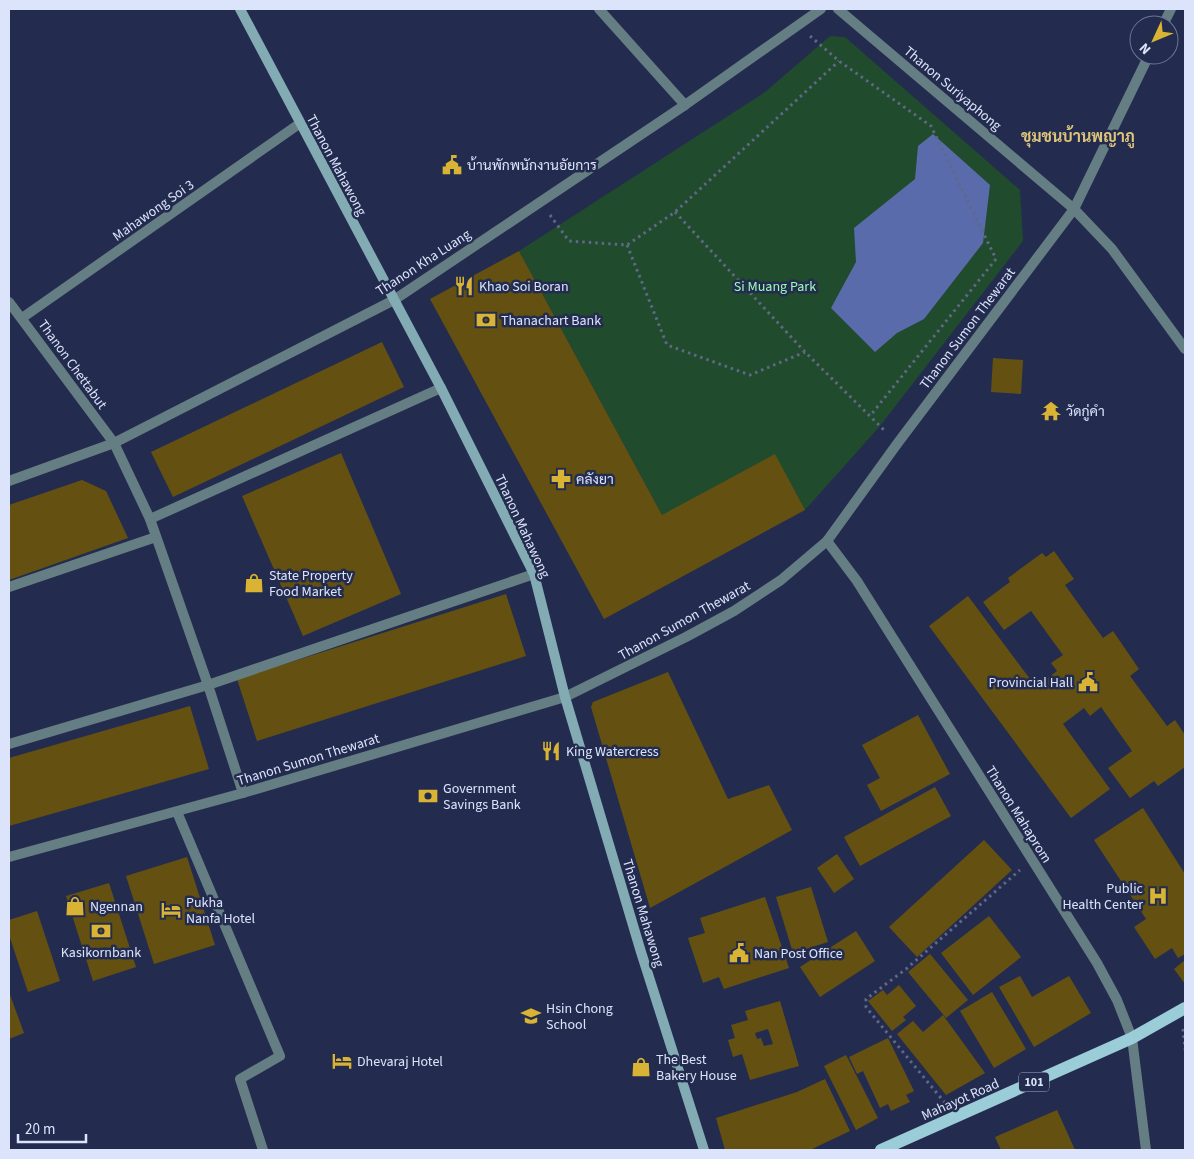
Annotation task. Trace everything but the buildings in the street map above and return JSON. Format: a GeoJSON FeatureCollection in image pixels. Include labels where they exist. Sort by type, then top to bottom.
{"type":"FeatureCollection","features":[{"type":"Feature","properties":{"kind":"main road","name":"Thanon Mahawong"},"geometry":{"type":"LineString","coordinates":[[240,9],[299,124],[441,388],[534,574],[565,697],[641,952],[704,1150]]}},
{"type":"Feature","properties":{"kind":"main road","name":"Mahayot Road"},"geometry":{"type":"LineString","coordinates":[[881,1150],[1132,1038],[1185,1008]]}},
{"type":"Feature","properties":{"kind":"street"},"geometry":{"type":"LineString","coordinates":[[598,9],[685,105]]}},
{"type":"Feature","properties":{"kind":"street","name":"Thanon Kha Luang"},"geometry":{"type":"LineString","coordinates":[[9,481],[114,443],[394,300],[685,105],[797,24],[821,9]]}},
{"type":"Feature","properties":{"kind":"street","name":"Thanon Suriyaphong"},"geometry":{"type":"LineString","coordinates":[[838,9],[1074,209],[1112,249],[1185,349]]}},
{"type":"Feature","properties":{"kind":"street","name":"Thanon Sumon Thewarat"},"geometry":{"type":"LineString","coordinates":[[9,857],[178,812],[565,697],[634,664],[734,611],[781,580],[827,540],[1074,209],[1144,65]]}},
{"type":"Feature","properties":{"kind":"street","name":"Mahawong Soi 3"},"geometry":{"type":"LineString","coordinates":[[22,318],[299,124]]}},
{"type":"Feature","properties":{"kind":"street","name":"Thanon Chettabut"},"geometry":{"type":"LineString","coordinates":[[9,302],[114,443],[150,518],[208,684],[243,793]]}},
{"type":"Feature","properties":{"kind":"street"},"geometry":{"type":"LineString","coordinates":[[150,518],[441,388]]}},
{"type":"Feature","properties":{"kind":"street"},"geometry":{"type":"LineString","coordinates":[[9,587],[156,537]]}},
{"type":"Feature","properties":{"kind":"street","name":"Thanon Mahaprom"},"geometry":{"type":"LineString","coordinates":[[827,540],[857,580],[1097,963],[1117,1000],[1132,1038],[1146,1150]]}},
{"type":"Feature","properties":{"kind":"street"},"geometry":{"type":"LineString","coordinates":[[9,744],[208,684],[534,574]]}},
{"type":"Feature","properties":{"kind":"street"},"geometry":{"type":"LineString","coordinates":[[178,812],[280,1056],[240,1079],[262,1150]]}},
{"type":"Feature","properties":{"kind":"path"},"geometry":{"type":"LineString","coordinates":[[797,24],[839,61],[931,126],[996,259],[870,416]]}},
{"type":"Feature","properties":{"kind":"path"},"geometry":{"type":"LineString","coordinates":[[540,201],[569,240],[627,245],[675,212],[839,61]]}},
{"type":"Feature","properties":{"kind":"path"},"geometry":{"type":"LineString","coordinates":[[675,212],[805,352],[897,444]]}},
{"type":"Feature","properties":{"kind":"path"},"geometry":{"type":"LineString","coordinates":[[627,245],[667,345],[750,375],[805,352]]}},
{"type":"Feature","properties":{"kind":"path"},"geometry":{"type":"LineString","coordinates":[[942,1100],[866,1007],[866,999],[906,969],[1032,860]]}},
{"type":"Feature","properties":{"kind":"green space","name":"Si Muang Park"},"geometry":{"type":"Polygon","coordinates":[[[830,36],[845,37],[1020,190],[1023,241],[880,426],[805,510],[662,515],[519,251],[765,92],[830,36]]]}},
{"type":"Feature","properties":{"kind":"water"},"geometry":{"type":"Polygon","coordinates":[[[933,134],[990,185],[983,243],[924,319],[897,333],[875,352],[831,308],[856,262],[854,228],[915,179],[918,146],[933,134]]]}},
{"type":"Feature","properties":{"kind":"place","name":"บ้านพักพนักงานอัยการ"},"geometry":{"type":"Point","coordinates":[452,165]}},
{"type":"Feature","properties":{"kind":"place","name":"Khao Soi Boran"},"geometry":{"type":"Point","coordinates":[464,286]}},
{"type":"Feature","properties":{"kind":"place","name":"Thanachart Bank"},"geometry":{"type":"Point","coordinates":[486,320]}},
{"type":"Feature","properties":{"kind":"place","name":"วัดกู่คำ"},"geometry":{"type":"Point","coordinates":[1051,411]}},
{"type":"Feature","properties":{"kind":"place","name":"คลังยา"},"geometry":{"type":"Point","coordinates":[561,479]}},
{"type":"Feature","properties":{"kind":"place","name":"State Property Food Market"},"geometry":{"type":"Point","coordinates":[254,583]}},
{"type":"Feature","properties":{"kind":"place","name":"Provincial Hall"},"geometry":{"type":"Point","coordinates":[1088,682]}},
{"type":"Feature","properties":{"kind":"place","name":"King Watercress"},"geometry":{"type":"Point","coordinates":[551,751]}},
{"type":"Feature","properties":{"kind":"place","name":"Government Savings Bank"},"geometry":{"type":"Point","coordinates":[428,796]}},
{"type":"Feature","properties":{"kind":"place","name":"Public Health Center"},"geometry":{"type":"Point","coordinates":[1158,896]}},
{"type":"Feature","properties":{"kind":"place","name":"Ngennan"},"geometry":{"type":"Point","coordinates":[75,906]}},
{"type":"Feature","properties":{"kind":"place","name":"Pukha Nanfa Hotel"},"geometry":{"type":"Point","coordinates":[171,910]}},
{"type":"Feature","properties":{"kind":"place","name":"Kasikornbank"},"geometry":{"type":"Point","coordinates":[101,931]}},
{"type":"Feature","properties":{"kind":"place","name":"Nan Post Office"},"geometry":{"type":"Point","coordinates":[739,953]}},
{"type":"Feature","properties":{"kind":"place","name":"Hsin Chong School"},"geometry":{"type":"Point","coordinates":[531,1016]}},
{"type":"Feature","properties":{"kind":"place","name":"Dhevaraj Hotel"},"geometry":{"type":"Point","coordinates":[342,1061]}},
{"type":"Feature","properties":{"kind":"place","name":"The Best Bakery House"},"geometry":{"type":"Point","coordinates":[641,1067]}},
{"type":"Feature","properties":{"kind":"district","name":"ชุมชนบ้านพญาภู"},"geometry":{"type":"Point","coordinates":[1078,136]}}]}
